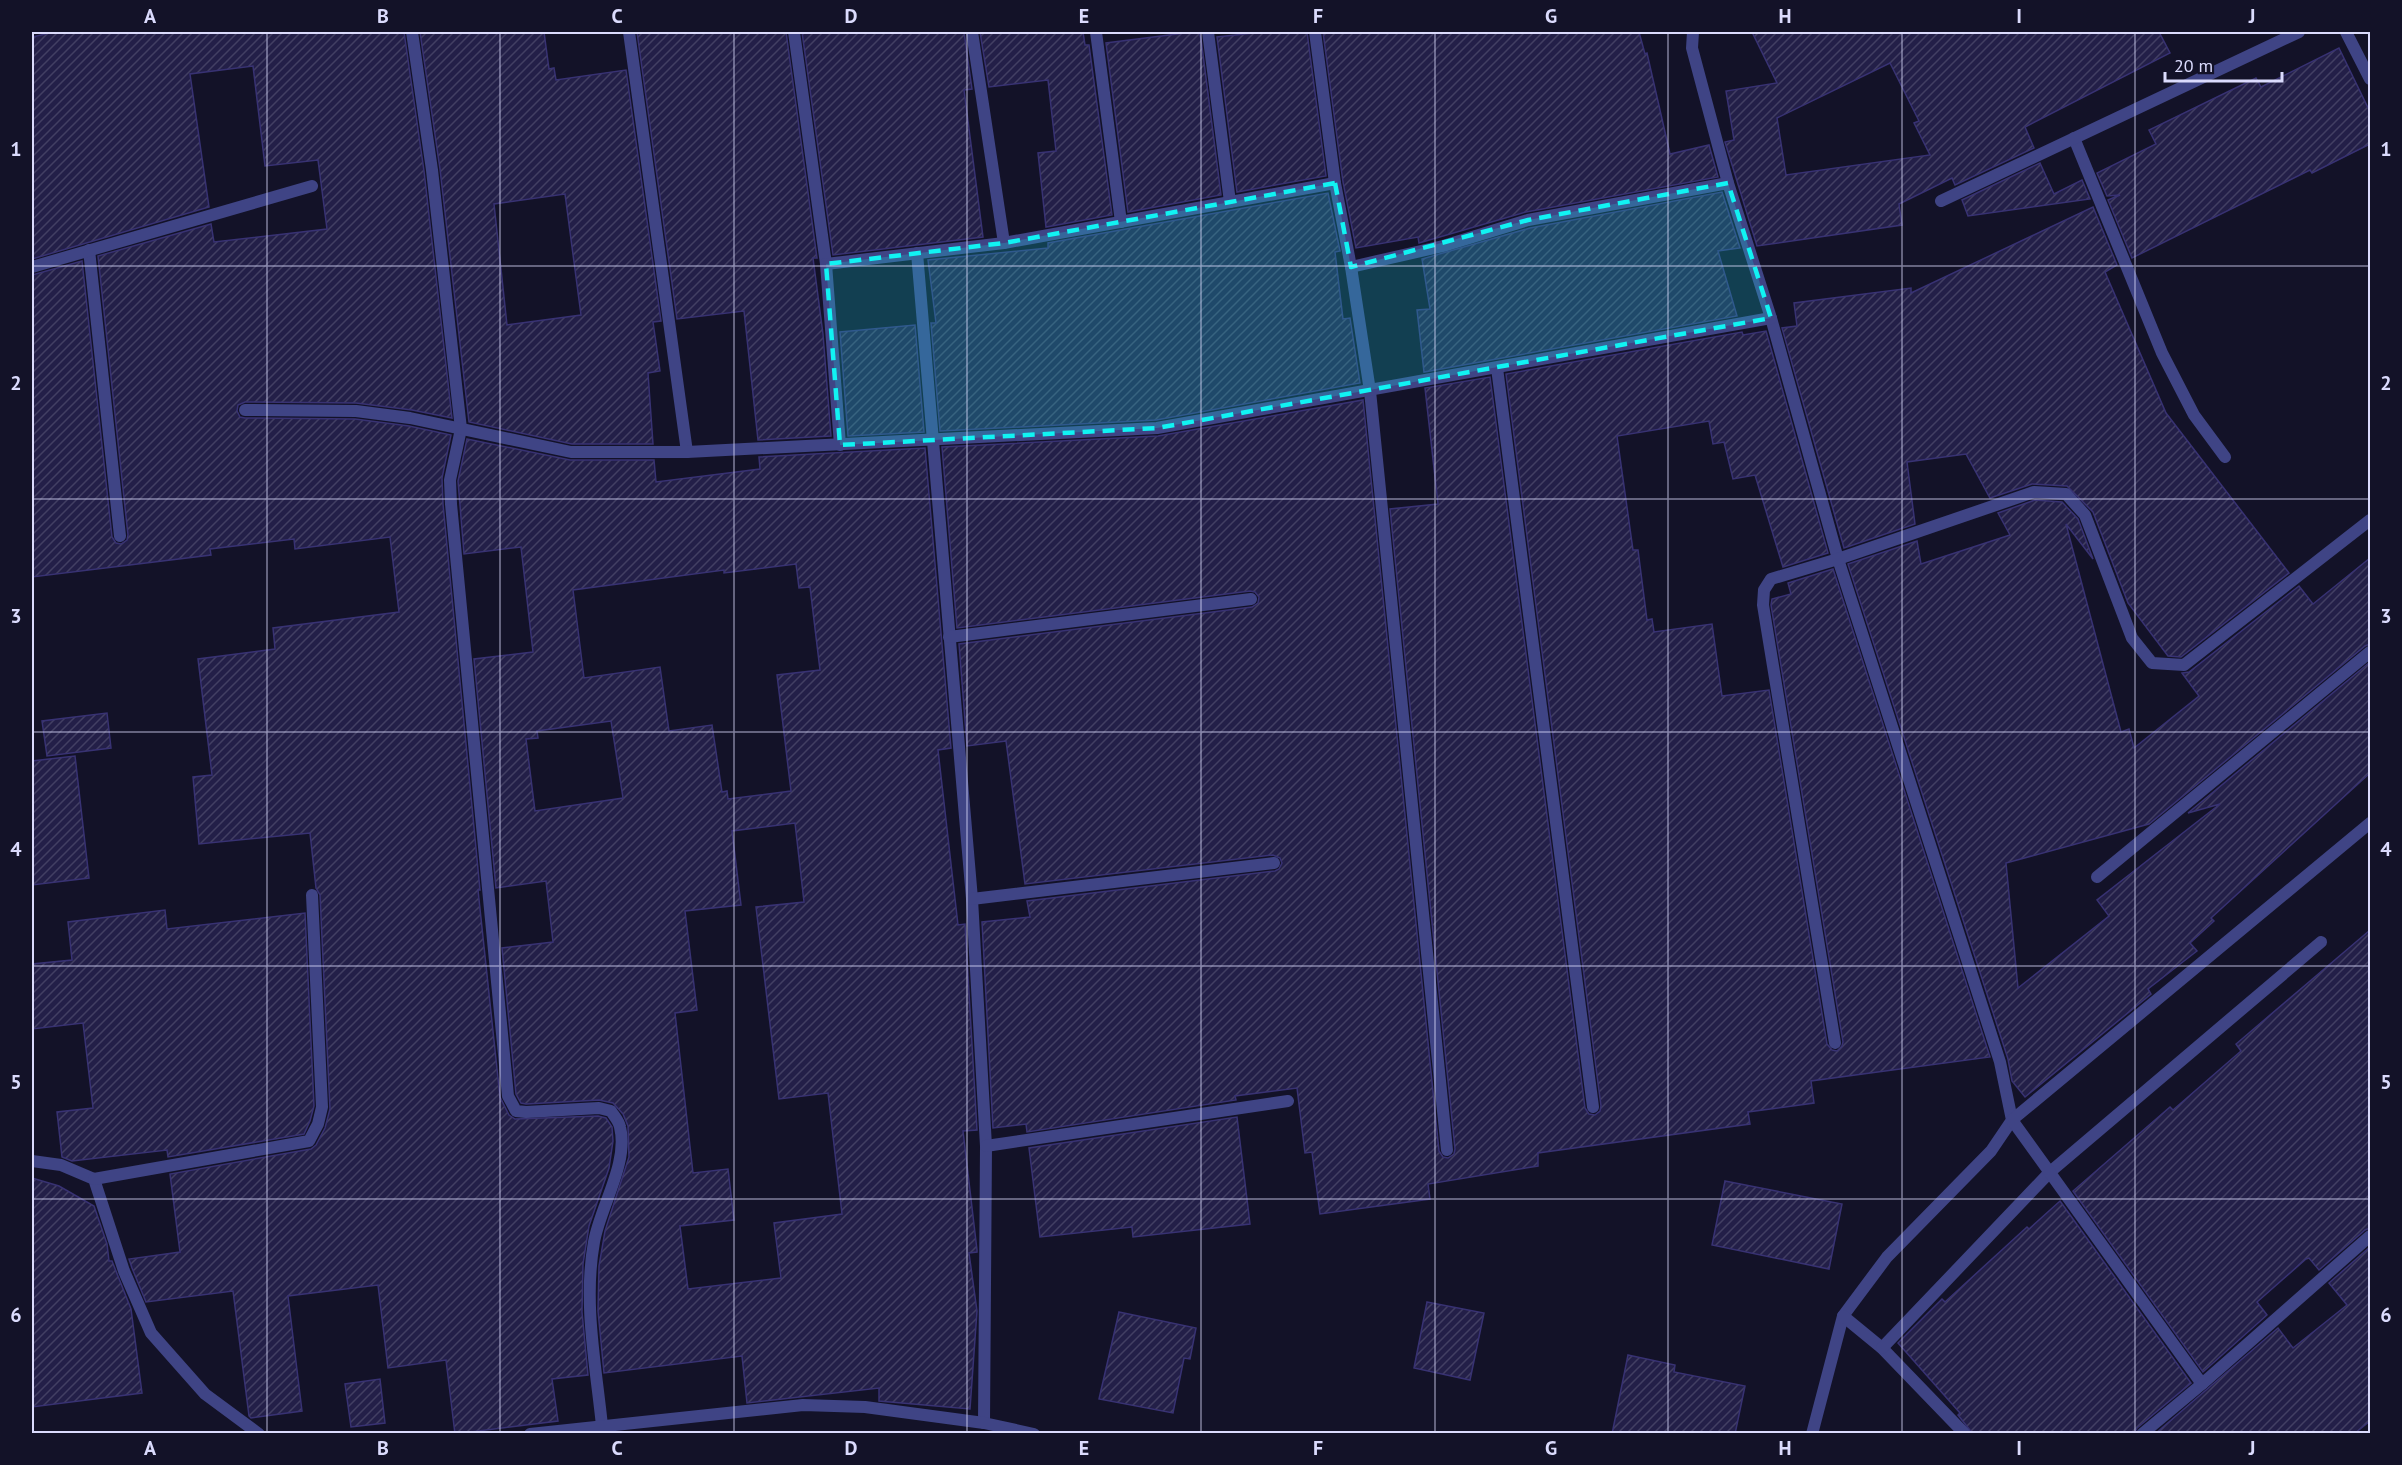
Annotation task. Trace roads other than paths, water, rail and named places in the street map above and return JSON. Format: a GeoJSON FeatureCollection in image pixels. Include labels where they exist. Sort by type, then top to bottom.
{"type":"FeatureCollection","features":[{"type":"Feature","properties":{"kind":"street"},"geometry":{"type":"LineString","coordinates":[[412,32],[432,170],[461,429],[450,480],[451,504],[508,1096],[516,1111],[599,1108],[611,1111],[620,1126],[621,1154],[594,1239],[590,1267],[590,1300],[602,1426]]}},
{"type":"Feature","properties":{"kind":"street"},"geometry":{"type":"LineString","coordinates":[[629,32],[687,452]]}},
{"type":"Feature","properties":{"kind":"street"},"geometry":{"type":"LineString","coordinates":[[794,32],[826,264],[840,445]]}},
{"type":"Feature","properties":{"kind":"street"},"geometry":{"type":"LineString","coordinates":[[972,32],[1004,243]]}},
{"type":"Feature","properties":{"kind":"street"},"geometry":{"type":"LineString","coordinates":[[1096,32],[1121,222]]}},
{"type":"Feature","properties":{"kind":"street"},"geometry":{"type":"LineString","coordinates":[[1208,32],[1230,202]]}},
{"type":"Feature","properties":{"kind":"street"},"geometry":{"type":"LineString","coordinates":[[1315,32],[1335,183],[1351,267],[1370,391],[1447,1150]]}},
{"type":"Feature","properties":{"kind":"street"},"geometry":{"type":"LineString","coordinates":[[1693,32],[1692,48],[1728,183],[1771,318],[1838,559],[2000,1062],[2012,1120],[2202,1384]]}},
{"type":"Feature","properties":{"kind":"street"},"geometry":{"type":"LineString","coordinates":[[1941,201],[2299,32]]}},
{"type":"Feature","properties":{"kind":"street"},"geometry":{"type":"LineString","coordinates":[[2346,32],[2370,79]]}},
{"type":"Feature","properties":{"kind":"street"},"geometry":{"type":"LineString","coordinates":[[2074,138],[2162,353],[2194,415],[2225,457]]}},
{"type":"Feature","properties":{"kind":"street"},"geometry":{"type":"LineString","coordinates":[[826,264],[1004,243],[1335,183]]}},
{"type":"Feature","properties":{"kind":"street"},"geometry":{"type":"LineString","coordinates":[[1351,267],[1443,246],[1528,220],[1728,183]]}},
{"type":"Feature","properties":{"kind":"street"},"geometry":{"type":"LineString","coordinates":[[32,267],[312,186]]}},
{"type":"Feature","properties":{"kind":"street"},"geometry":{"type":"LineString","coordinates":[[89,250],[120,536]]}},
{"type":"Feature","properties":{"kind":"street"},"geometry":{"type":"LineString","coordinates":[[917,253],[972,899],[986,1146],[984,1423]]}},
{"type":"Feature","properties":{"kind":"street"},"geometry":{"type":"LineString","coordinates":[[245,410],[356,411],[410,418],[572,452],[687,452],[1157,428],[1771,318]]}},
{"type":"Feature","properties":{"kind":"street"},"geometry":{"type":"LineString","coordinates":[[1497,368],[1593,1107]]}},
{"type":"Feature","properties":{"kind":"street"},"geometry":{"type":"LineString","coordinates":[[1835,1043],[1763,605],[1764,590],[1771,579],[1838,559],[2034,492],[2066,494],[2085,515],[2132,638],[2152,663],[2184,665],[2370,520]]}},
{"type":"Feature","properties":{"kind":"street"},"geometry":{"type":"LineString","coordinates":[[949,637],[1251,599]]}},
{"type":"Feature","properties":{"kind":"street"},"geometry":{"type":"LineString","coordinates":[[2097,877],[2370,652]]}},
{"type":"Feature","properties":{"kind":"street"},"geometry":{"type":"LineString","coordinates":[[1812,1434],[1843,1316],[1887,1257],[1991,1151],[2012,1120],[2370,823]]}},
{"type":"Feature","properties":{"kind":"street"},"geometry":{"type":"LineString","coordinates":[[972,899],[1274,863]]}},
{"type":"Feature","properties":{"kind":"street"},"geometry":{"type":"LineString","coordinates":[[32,1161],[61,1165],[94,1179],[309,1142],[318,1124],[322,1107],[312,895]]}},
{"type":"Feature","properties":{"kind":"street"},"geometry":{"type":"LineString","coordinates":[[1882,1348],[2050,1172],[2321,942]]}},
{"type":"Feature","properties":{"kind":"street"},"geometry":{"type":"LineString","coordinates":[[986,1146],[1288,1101]]}},
{"type":"Feature","properties":{"kind":"street"},"geometry":{"type":"LineString","coordinates":[[94,1179],[124,1270],[151,1334],[205,1394],[259,1434]]}},
{"type":"Feature","properties":{"kind":"street"},"geometry":{"type":"LineString","coordinates":[[2142,1434],[2370,1236]]}},
{"type":"Feature","properties":{"kind":"street"},"geometry":{"type":"LineString","coordinates":[[1843,1316],[1882,1348],[1965,1434]]}},
{"type":"Feature","properties":{"kind":"street"},"geometry":{"type":"LineString","coordinates":[[530,1434],[803,1405],[865,1407],[984,1423],[1034,1434]]}}]}
